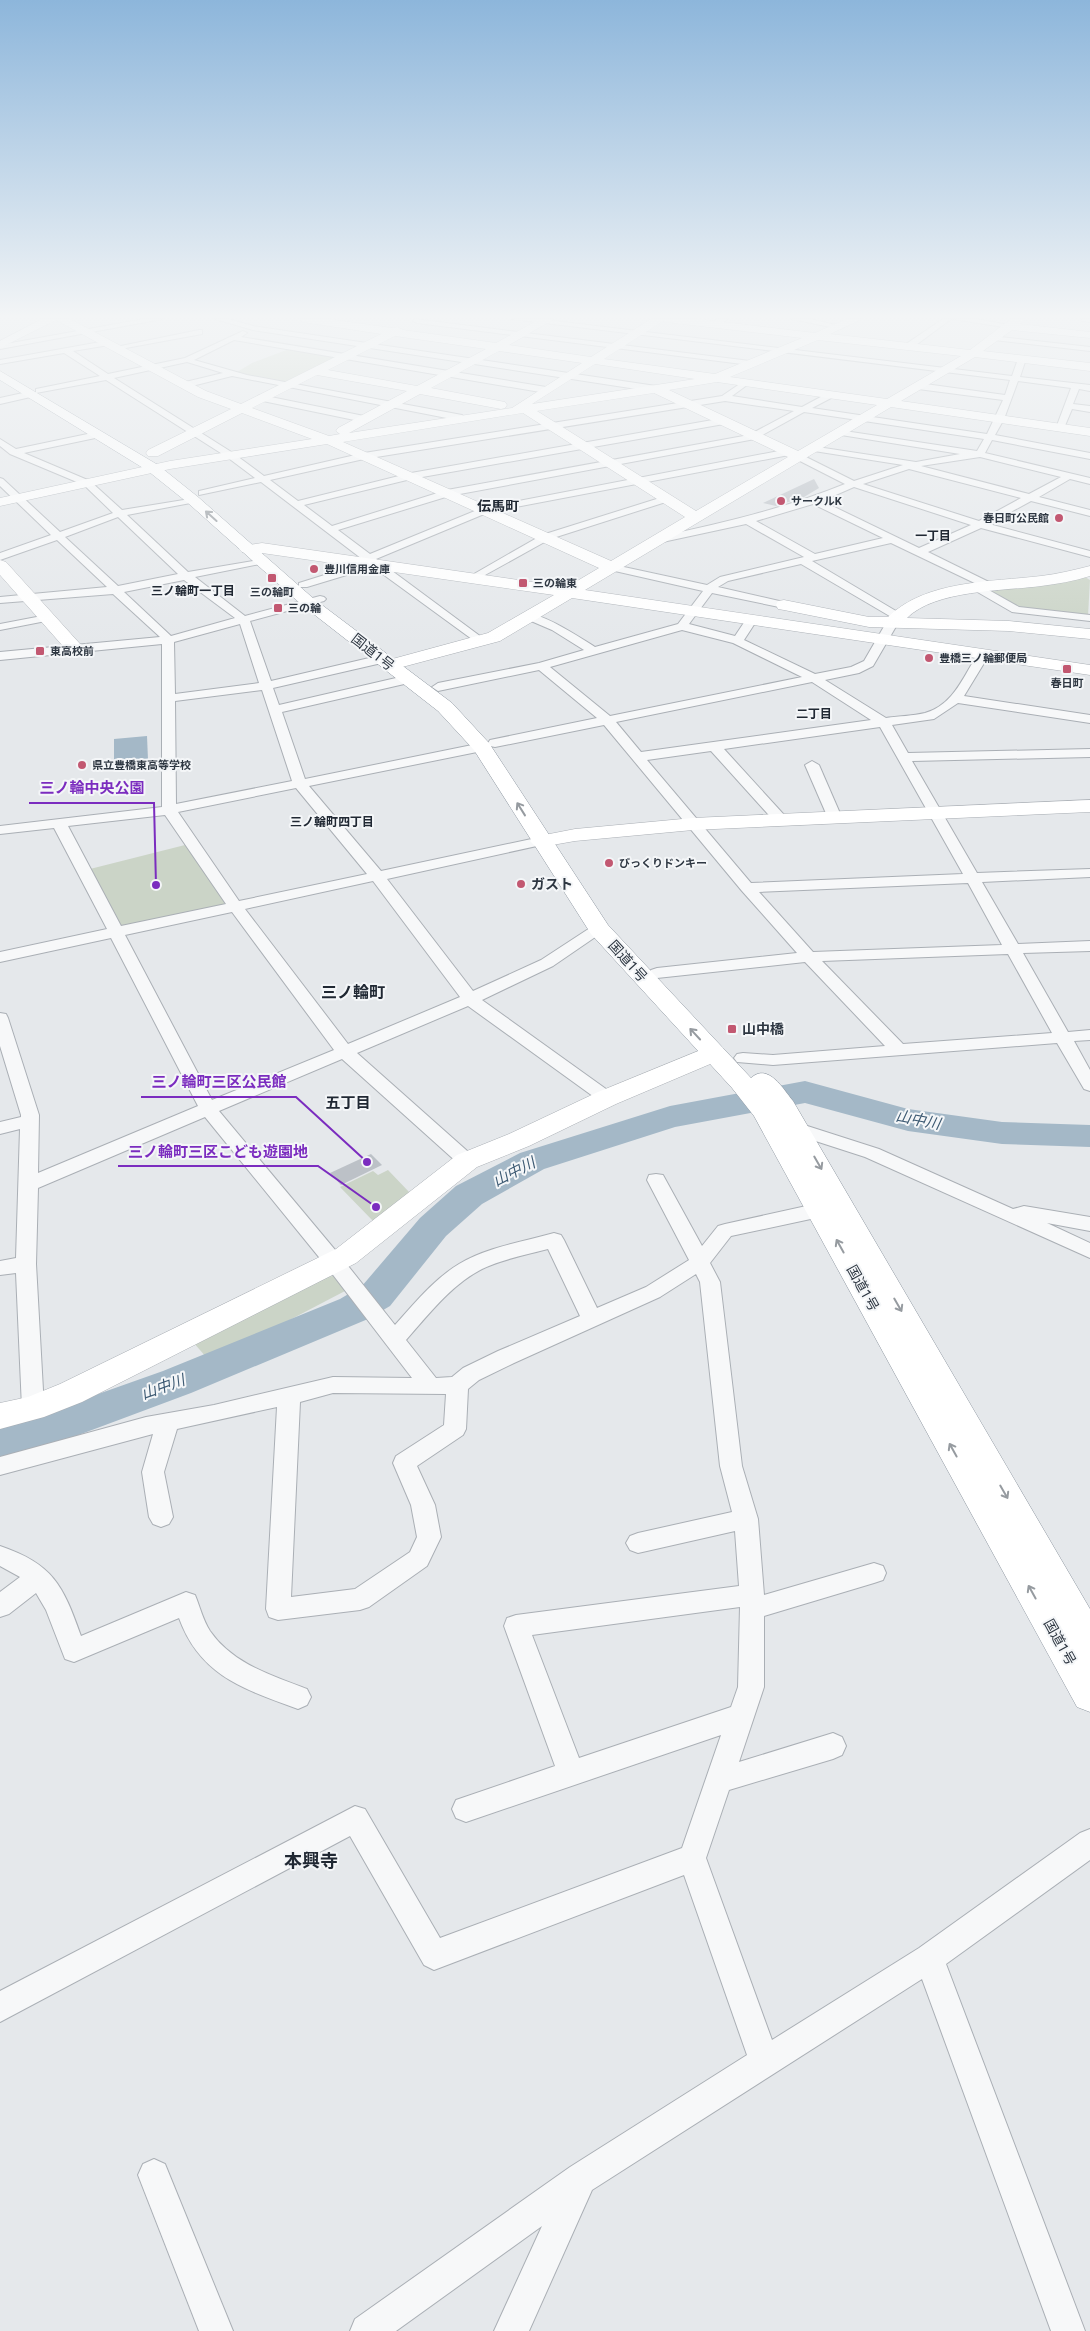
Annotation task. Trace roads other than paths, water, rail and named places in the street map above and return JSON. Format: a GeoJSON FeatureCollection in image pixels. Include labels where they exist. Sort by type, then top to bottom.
{"type":"FeatureCollection","features":[{"type":"Feature","properties":{"kind":"main road","name":"国道1号"},"geometry":{"type":"LineString","coordinates":[[87,428],[198,496]]}},
{"type":"Feature","properties":{"kind":"main road","name":"国道1号"},"geometry":{"type":"LineString","coordinates":[[104,428],[170,464],[198,496],[257,553],[396,666],[489,745]]}},
{"type":"Feature","properties":{"kind":"main road"},"geometry":{"type":"LineString","coordinates":[[153,453],[202,428]]}},
{"type":"Feature","properties":{"kind":"main road"},"geometry":{"type":"LineString","coordinates":[[293,428],[328,440],[410,476],[610,568]]}},
{"type":"Feature","properties":{"kind":"main road"},"geometry":{"type":"LineString","coordinates":[[328,440],[349,428]]}},
{"type":"Feature","properties":{"kind":"main road"},"geometry":{"type":"LineString","coordinates":[[0,502],[170,464],[402,428]]}},
{"type":"Feature","properties":{"kind":"main road"},"geometry":{"type":"LineString","coordinates":[[552,428],[695,517]]}},
{"type":"Feature","properties":{"kind":"main road"},"geometry":{"type":"LineString","coordinates":[[738,428],[794,454]]}},
{"type":"Feature","properties":{"kind":"main road"},"geometry":{"type":"LineString","coordinates":[[396,666],[494,637],[658,540],[794,454],[814,448],[848,428]]}},
{"type":"Feature","properties":{"kind":"main road"},"geometry":{"type":"LineString","coordinates":[[1060,428],[1090,432]]}},
{"type":"Feature","properties":{"kind":"main road"},"geometry":{"type":"LineString","coordinates":[[257,553],[371,561],[568,593],[1090,670]]}},
{"type":"Feature","properties":{"kind":"main road"},"geometry":{"type":"LineString","coordinates":[[0,565],[75,649]]}},
{"type":"Feature","properties":{"kind":"main road"},"geometry":{"type":"LineString","coordinates":[[894,619],[906,608],[928,599],[1088,574]]}},
{"type":"Feature","properties":{"kind":"main road"},"geometry":{"type":"LineString","coordinates":[[784,605],[844,618],[1000,625],[1090,634]]}},
{"type":"Feature","properties":{"kind":"main road","name":"国道1号"},"geometry":{"type":"LineString","coordinates":[[396,666],[438,687],[468,714],[550,840],[599,929],[713,1053],[767,1100],[820,1210],[1090,1696]]}},
{"type":"Feature","properties":{"kind":"main road"},"geometry":{"type":"LineString","coordinates":[[550,840],[693,824],[1090,806]]}},
{"type":"Feature","properties":{"kind":"main road","name":"国道1号"},"geometry":{"type":"LineString","coordinates":[[550,840],[657,973],[767,1100],[1090,1643]]}},
{"type":"Feature","properties":{"kind":"main road"},"geometry":{"type":"LineString","coordinates":[[0,1416],[33,1408],[71,1393],[346,1256],[466,1161],[520,1140],[607,1098],[713,1053]]}},
{"type":"Feature","properties":{"kind":"street"},"geometry":{"type":"LineString","coordinates":[[184,428],[230,455],[480,642]]}},
{"type":"Feature","properties":{"kind":"street"},"geometry":{"type":"LineString","coordinates":[[0,557],[118,514],[364,456],[546,428]]}},
{"type":"Feature","properties":{"kind":"street"},"geometry":{"type":"LineString","coordinates":[[297,504],[410,476],[685,428]]}},
{"type":"Feature","properties":{"kind":"street"},"geometry":{"type":"LineString","coordinates":[[329,530],[447,493],[756,436],[771,428]]}},
{"type":"Feature","properties":{"kind":"street"},"geometry":{"type":"LineString","coordinates":[[928,428],[990,437],[1090,456]]}},
{"type":"Feature","properties":{"kind":"street"},"geometry":{"type":"LineString","coordinates":[[980,454],[995,428]]}},
{"type":"Feature","properties":{"kind":"street"},"geometry":{"type":"LineString","coordinates":[[841,432],[980,454],[1090,481]]}},
{"type":"Feature","properties":{"kind":"street"},"geometry":{"type":"LineString","coordinates":[[0,454],[97,435]]}},
{"type":"Feature","properties":{"kind":"street"},"geometry":{"type":"LineString","coordinates":[[0,442],[15,452],[87,483],[186,576],[244,620],[300,784],[377,876],[470,998],[607,1098]]}},
{"type":"Feature","properties":{"kind":"street"},"geometry":{"type":"LineString","coordinates":[[814,448],[915,466],[1090,513]]}},
{"type":"Feature","properties":{"kind":"street"},"geometry":{"type":"LineString","coordinates":[[0,656],[168,640],[244,620],[310,596],[371,561],[486,510],[637,481],[794,454],[853,484],[980,525],[1090,554]]}},
{"type":"Feature","properties":{"kind":"street"},"geometry":{"type":"LineString","coordinates":[[658,540],[748,521],[814,501],[853,484],[915,466],[957,456],[980,454]]}},
{"type":"Feature","properties":{"kind":"street"},"geometry":{"type":"LineString","coordinates":[[455,457],[468,466]]}},
{"type":"Feature","properties":{"kind":"street"},"geometry":{"type":"LineString","coordinates":[[919,552],[980,525],[1068,476]]}},
{"type":"Feature","properties":{"kind":"street"},"geometry":{"type":"LineString","coordinates":[[0,481],[168,640],[169,810],[235,906],[344,1051],[466,1161]]}},
{"type":"Feature","properties":{"kind":"street"},"geometry":{"type":"LineString","coordinates":[[472,578],[546,537],[666,499]]}},
{"type":"Feature","properties":{"kind":"street"},"geometry":{"type":"LineString","coordinates":[[814,501],[919,552],[987,589],[1016,610],[1090,618]]}},
{"type":"Feature","properties":{"kind":"street"},"geometry":{"type":"LineString","coordinates":[[695,517],[714,528]]}},
{"type":"Feature","properties":{"kind":"street"},"geometry":{"type":"LineString","coordinates":[[0,830],[169,810],[815,679],[859,668],[869,663],[894,619],[748,521]]}},
{"type":"Feature","properties":{"kind":"street"},"geometry":{"type":"LineString","coordinates":[[682,626],[709,590],[717,582],[731,576],[893,539]]}},
{"type":"Feature","properties":{"kind":"street"},"geometry":{"type":"LineString","coordinates":[[0,600],[116,590],[186,576],[257,553]]}},
{"type":"Feature","properties":{"kind":"street"},"geometry":{"type":"LineString","coordinates":[[610,568],[643,586]]}},
{"type":"Feature","properties":{"kind":"street"},"geometry":{"type":"LineString","coordinates":[[610,568],[784,605]]}},
{"type":"Feature","properties":{"kind":"street"},"geometry":{"type":"LineString","coordinates":[[528,616],[556,628],[594,651]]}},
{"type":"Feature","properties":{"kind":"street"},"geometry":{"type":"LineString","coordinates":[[0,627],[47,618]]}},
{"type":"Feature","properties":{"kind":"street"},"geometry":{"type":"LineString","coordinates":[[736,641],[751,620]]}},
{"type":"Feature","properties":{"kind":"street"},"geometry":{"type":"LineString","coordinates":[[438,687],[541,666],[682,626],[724,636],[815,679],[883,722],[934,813],[1014,948],[1090,1085]]}},
{"type":"Feature","properties":{"kind":"street"},"geometry":{"type":"LineString","coordinates":[[637,757],[929,716],[947,708],[958,699],[983,655]]}},
{"type":"Feature","properties":{"kind":"street"},"geometry":{"type":"LineString","coordinates":[[169,698],[265,686],[396,666]]}},
{"type":"Feature","properties":{"kind":"street"},"geometry":{"type":"LineString","coordinates":[[276,710],[396,666]]}},
{"type":"Feature","properties":{"kind":"street"},"geometry":{"type":"LineString","coordinates":[[541,666],[607,720],[693,824],[809,957],[900,1051]]}},
{"type":"Feature","properties":{"kind":"street"},"geometry":{"type":"LineString","coordinates":[[958,699],[1090,719]]}},
{"type":"Feature","properties":{"kind":"street"},"geometry":{"type":"LineString","coordinates":[[714,746],[781,820]]}},
{"type":"Feature","properties":{"kind":"street"},"geometry":{"type":"LineString","coordinates":[[904,757],[1090,753]]}},
{"type":"Feature","properties":{"kind":"street"},"geometry":{"type":"LineString","coordinates":[[812,765],[835,818]]}},
{"type":"Feature","properties":{"kind":"street"},"geometry":{"type":"LineString","coordinates":[[59,823],[208,1108],[334,1262],[431,1387]]}},
{"type":"Feature","properties":{"kind":"street"},"geometry":{"type":"LineString","coordinates":[[0,957],[550,840]]}},
{"type":"Feature","properties":{"kind":"street"},"geometry":{"type":"LineString","coordinates":[[748,888],[1090,873]]}},
{"type":"Feature","properties":{"kind":"street"},"geometry":{"type":"LineString","coordinates":[[29,1184],[470,998],[547,963],[599,929]]}},
{"type":"Feature","properties":{"kind":"street"},"geometry":{"type":"LineString","coordinates":[[657,973],[809,957],[1090,946]]}},
{"type":"Feature","properties":{"kind":"street"},"geometry":{"type":"LineString","coordinates":[[0,1018],[30,1121],[26,1264],[33,1408]]}},
{"type":"Feature","properties":{"kind":"street"},"geometry":{"type":"LineString","coordinates":[[1090,1035],[773,1060],[767,1100],[872,1153],[1009,1217],[1090,1251]]}},
{"type":"Feature","properties":{"kind":"street"},"geometry":{"type":"LineString","coordinates":[[0,1128],[30,1121]]}},
{"type":"Feature","properties":{"kind":"street"},"geometry":{"type":"LineString","coordinates":[[656,1180],[710,1282],[731,1466],[746,1519],[752,1602],[751,1688],[692,1858],[765,2063]]}},
{"type":"Feature","properties":{"kind":"street"},"geometry":{"type":"LineString","coordinates":[[0,1466],[146,1426],[167,1424],[333,1385],[431,1387],[457,1385],[471,1374],[497,1361],[653,1292],[700,1262],[725,1231],[820,1210]]}},
{"type":"Feature","properties":{"kind":"street"},"geometry":{"type":"LineString","coordinates":[[1009,1217],[1024,1213],[1090,1224]]}},
{"type":"Feature","properties":{"kind":"street"},"geometry":{"type":"LineString","coordinates":[[394,1340],[434,1297],[465,1269],[487,1260],[554,1240],[592,1319]]}},
{"type":"Feature","properties":{"kind":"street"},"geometry":{"type":"LineString","coordinates":[[0,1268],[26,1264]]}},
{"type":"Feature","properties":{"kind":"street"},"geometry":{"type":"LineString","coordinates":[[289,1395],[278,1609],[360,1599],[419,1559],[429,1537],[423,1505],[404,1463],[455,1429],[457,1385]]}},
{"type":"Feature","properties":{"kind":"street"},"geometry":{"type":"LineString","coordinates":[[161,1517],[153,1472],[167,1424]]}},
{"type":"Feature","properties":{"kind":"street"},"geometry":{"type":"LineString","coordinates":[[638,1543],[746,1519]]}},
{"type":"Feature","properties":{"kind":"street"},"geometry":{"type":"LineString","coordinates":[[0,1556],[24,1566],[38,1577],[58,1606],[74,1651],[186,1603],[200,1638],[213,1656],[243,1677],[298,1697]]}},
{"type":"Feature","properties":{"kind":"street"},"geometry":{"type":"LineString","coordinates":[[572,1773],[516,1626],[752,1602],[874,1574]]}},
{"type":"Feature","properties":{"kind":"street"},"geometry":{"type":"LineString","coordinates":[[0,1606],[38,1577]]}},
{"type":"Feature","properties":{"kind":"street"},"geometry":{"type":"LineString","coordinates":[[466,1809],[741,1716]]}},
{"type":"Feature","properties":{"kind":"street"},"geometry":{"type":"LineString","coordinates":[[720,1780],[833,1746]]}},
{"type":"Feature","properties":{"kind":"street"},"geometry":{"type":"LineString","coordinates":[[0,2007],[355,1819],[434,1955],[692,1858]]}},
{"type":"Feature","properties":{"kind":"street"},"geometry":{"type":"LineString","coordinates":[[367,2331],[581,2178],[929,1958],[1090,1843]]}},
{"type":"Feature","properties":{"kind":"street"},"geometry":{"type":"LineString","coordinates":[[929,1958],[1068,2331]]}},
{"type":"Feature","properties":{"kind":"street"},"geometry":{"type":"LineString","coordinates":[[154,2175],[216,2331]]}},
{"type":"Feature","properties":{"kind":"street"},"geometry":{"type":"LineString","coordinates":[[510,2331],[581,2178]]}},
{"type":"Feature","properties":{"kind":"water"},"geometry":{"type":"Polygon","coordinates":[[[147,736],[148,760],[114,763],[114,739],[147,736]]]}},
{"type":"Feature","properties":{"kind":"waterway","name":"山中川"},"geometry":{"type":"LineString","coordinates":[[0,1444],[26,1437],[177,1382],[354,1309],[376,1296],[433,1227],[469,1195],[532,1161],[670,1117],[805,1092],[908,1120],[1002,1133],[1090,1136]]}},
{"type":"Feature","properties":{"kind":"place","name":"サークルK"},"geometry":{"type":"Point","coordinates":[781,501]}},
{"type":"Feature","properties":{"kind":"place","name":"春日町公民館"},"geometry":{"type":"Point","coordinates":[1059,518]}},
{"type":"Feature","properties":{"kind":"place","name":"豊川信用金庫"},"geometry":{"type":"Point","coordinates":[314,569]}},
{"type":"Feature","properties":{"kind":"place","name":"三の輪町"},"geometry":{"type":"Point","coordinates":[272,578]}},
{"type":"Feature","properties":{"kind":"place","name":"三の輪東"},"geometry":{"type":"Point","coordinates":[523,583]}},
{"type":"Feature","properties":{"kind":"place","name":"三の輪"},"geometry":{"type":"Point","coordinates":[278,608]}},
{"type":"Feature","properties":{"kind":"place","name":"東高校前"},"geometry":{"type":"Point","coordinates":[40,651]}},
{"type":"Feature","properties":{"kind":"place","name":"豊橋三ノ輪郵便局"},"geometry":{"type":"Point","coordinates":[929,658]}},
{"type":"Feature","properties":{"kind":"place","name":"春日町"},"geometry":{"type":"Point","coordinates":[1067,669]}},
{"type":"Feature","properties":{"kind":"place","name":"県立豊橋東高等学校"},"geometry":{"type":"Point","coordinates":[82,765]}},
{"type":"Feature","properties":{"kind":"place","name":"びっくりドンキー"},"geometry":{"type":"Point","coordinates":[609,863]}},
{"type":"Feature","properties":{"kind":"place","name":"ガスト"},"geometry":{"type":"Point","coordinates":[521,884]}},
{"type":"Feature","properties":{"kind":"place","name":"三ノ輪中央公園"},"geometry":{"type":"Point","coordinates":[156,885]}},
{"type":"Feature","properties":{"kind":"place","name":"山中橋"},"geometry":{"type":"Point","coordinates":[732,1029]}},
{"type":"Feature","properties":{"kind":"place","name":"三ノ輪町三区公民館"},"geometry":{"type":"Point","coordinates":[367,1162]}},
{"type":"Feature","properties":{"kind":"place","name":"三ノ輪町三区こども遊園地"},"geometry":{"type":"Point","coordinates":[376,1207]}},
{"type":"Feature","properties":{"kind":"district","name":"伝馬町"},"geometry":{"type":"Point","coordinates":[498,506]}},
{"type":"Feature","properties":{"kind":"district","name":"一丁目"},"geometry":{"type":"Point","coordinates":[933,536]}},
{"type":"Feature","properties":{"kind":"district","name":"三ノ輪町一丁目"},"geometry":{"type":"Point","coordinates":[193,591]}},
{"type":"Feature","properties":{"kind":"district","name":"二丁目"},"geometry":{"type":"Point","coordinates":[814,714]}},
{"type":"Feature","properties":{"kind":"district","name":"三ノ輪町四丁目"},"geometry":{"type":"Point","coordinates":[332,822]}},
{"type":"Feature","properties":{"kind":"district","name":"三ノ輪町"},"geometry":{"type":"Point","coordinates":[353,992]}},
{"type":"Feature","properties":{"kind":"district","name":"五丁目"},"geometry":{"type":"Point","coordinates":[348,1103]}},
{"type":"Feature","properties":{"kind":"district","name":"本興寺"},"geometry":{"type":"Point","coordinates":[311,1860]}}]}
